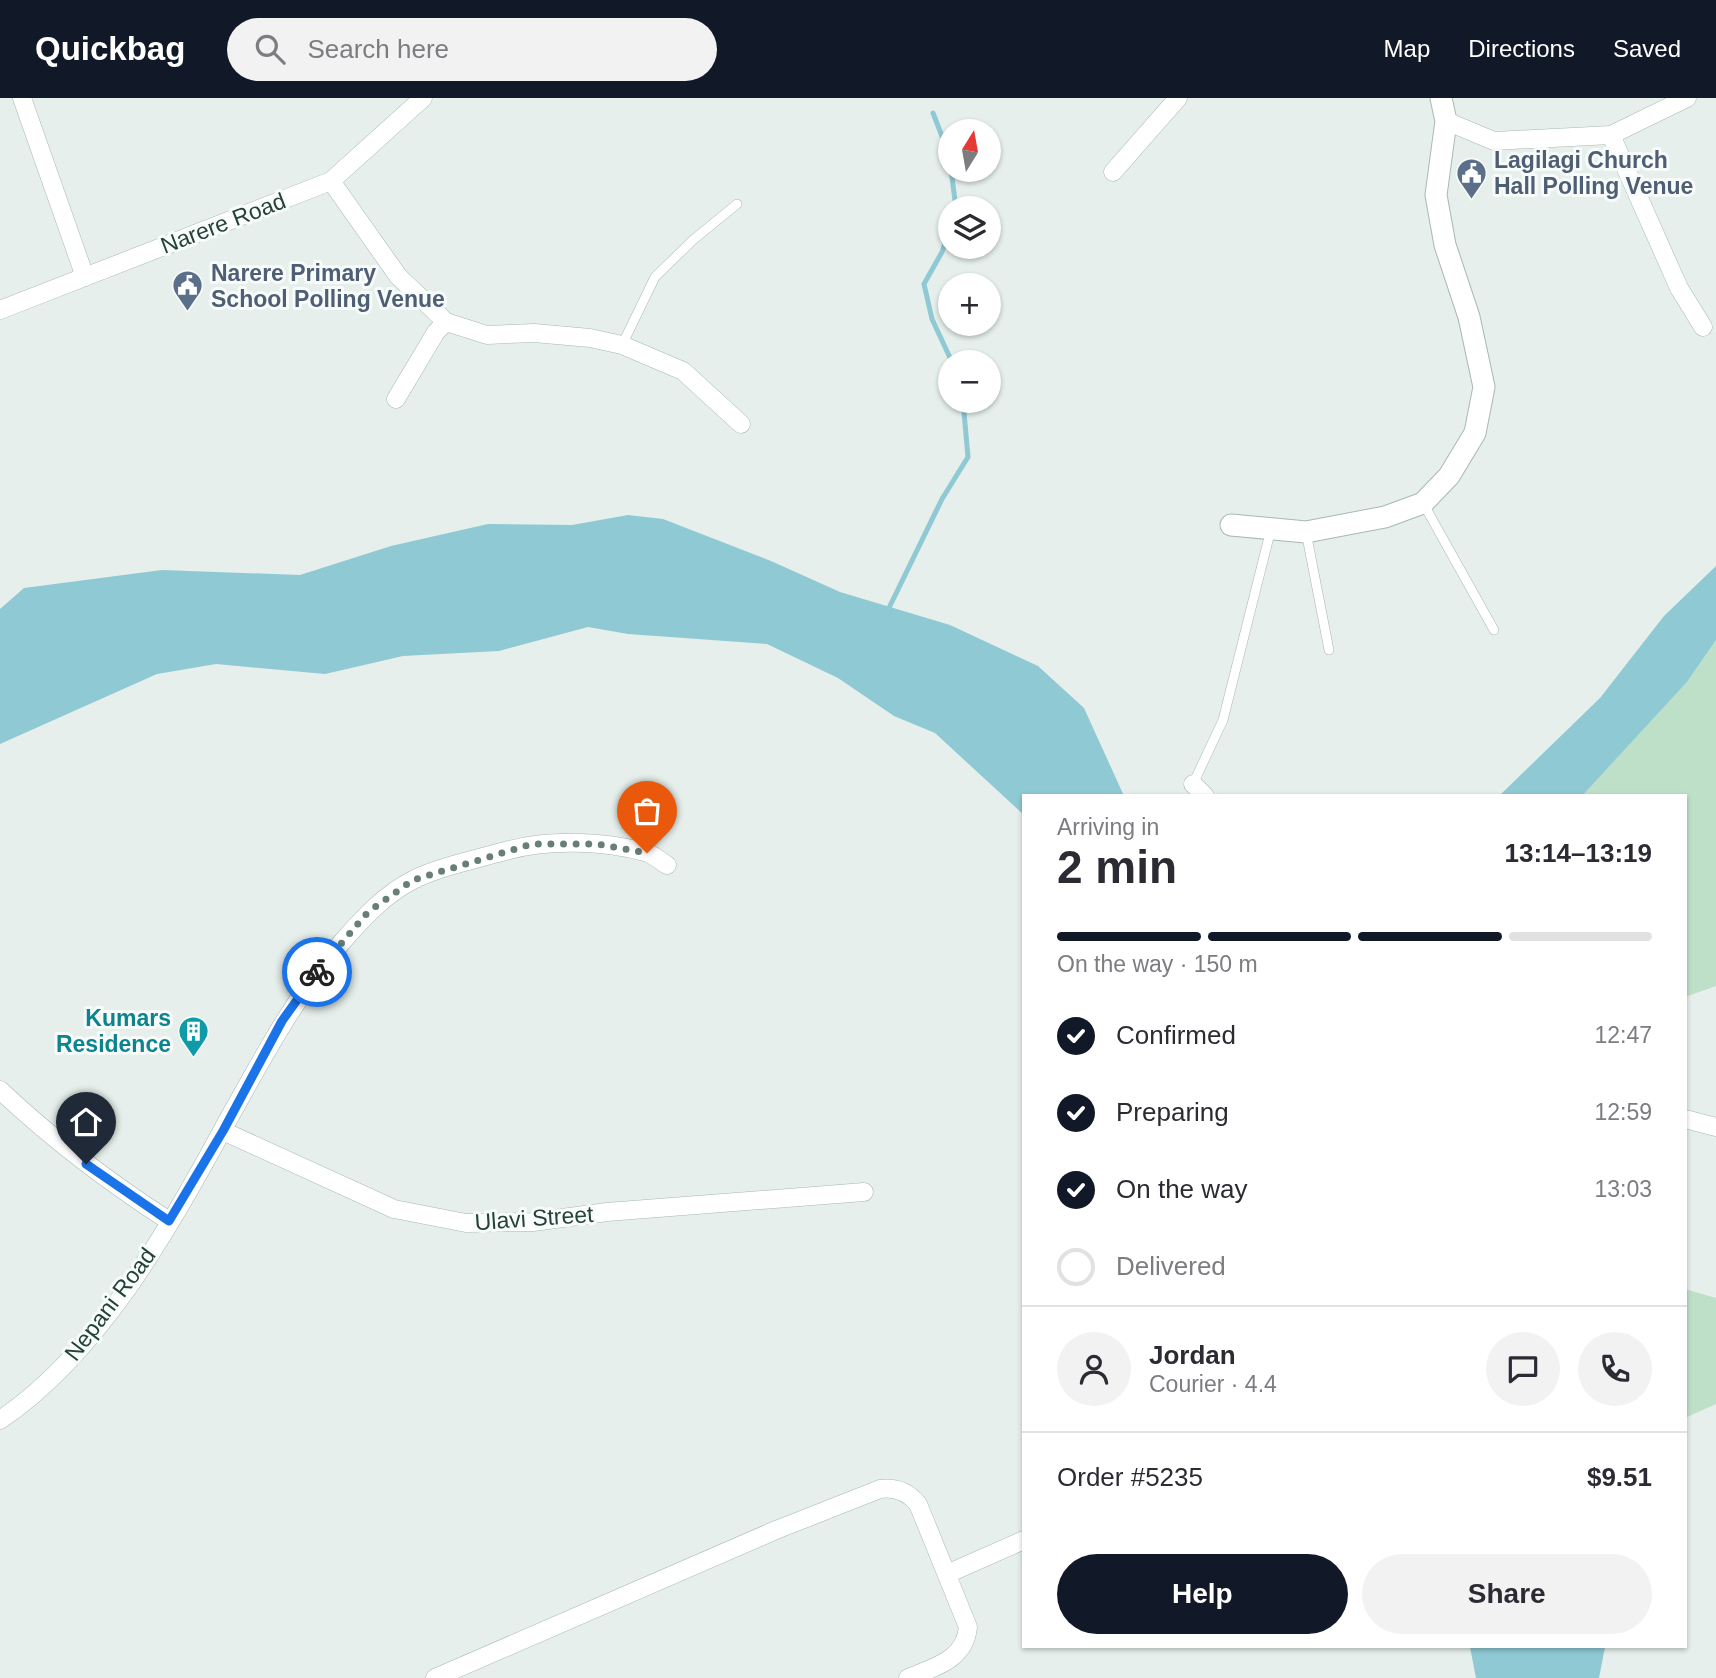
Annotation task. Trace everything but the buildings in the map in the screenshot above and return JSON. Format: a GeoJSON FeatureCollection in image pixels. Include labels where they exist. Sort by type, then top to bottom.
{"type":"FeatureCollection","features":[{"type":"Feature","properties":{"kind":"street"},"geometry":{"type":"LineString","coordinates":[[22,98],[85,277]]}},
{"type":"Feature","properties":{"kind":"street","name":"Narere Road"},"geometry":{"type":"LineString","coordinates":[[0,310],[331,181],[423,98]]}},
{"type":"Feature","properties":{"kind":"street"},"geometry":{"type":"LineString","coordinates":[[1113,172],[1178,98]]}},
{"type":"Feature","properties":{"kind":"street"},"geometry":{"type":"LineString","coordinates":[[1231,525],[1306,533],[1385,517],[1423,502],[1449,476],[1475,433],[1484,387],[1469,317],[1445,245],[1436,195],[1446,121],[1441,98]]}},
{"type":"Feature","properties":{"kind":"street"},"geometry":{"type":"LineString","coordinates":[[1446,121],[1494,141],[1611,135],[1687,98]]}},
{"type":"Feature","properties":{"kind":"street"},"geometry":{"type":"LineString","coordinates":[[1611,135],[1679,288],[1703,327]]}},
{"type":"Feature","properties":{"kind":"street"},"geometry":{"type":"LineString","coordinates":[[331,181],[398,276],[446,322],[487,335],[534,333],[590,338],[622,345],[682,371],[741,424]]}},
{"type":"Feature","properties":{"kind":"street"},"geometry":{"type":"LineString","coordinates":[[396,399],[436,332],[446,322]]}},
{"type":"Feature","properties":{"kind":"street","name":"Nepani Road"},"geometry":{"type":"LineString","coordinates":[[0,1420],[21,1406],[71,1358],[148,1259],[223,1131],[282,1021],[316,973],[368,912],[413,880],[532,844],[597,844],[647,853],[667,865]]}},
{"type":"Feature","properties":{"kind":"street"},"geometry":{"type":"LineString","coordinates":[[0,1090],[43,1131],[108,1181],[169,1221]]}},
{"type":"Feature","properties":{"kind":"street"},"geometry":{"type":"LineString","coordinates":[[1687,1120],[1716,1127]]}},
{"type":"Feature","properties":{"kind":"street","name":"Ulavi Street"},"geometry":{"type":"LineString","coordinates":[[223,1131],[394,1209],[466,1223],[533,1222],[607,1213],[864,1192]]}},
{"type":"Feature","properties":{"kind":"street"},"geometry":{"type":"LineString","coordinates":[[435,1678],[776,1530],[880,1489],[902,1491],[918,1504],[968,1627],[965,1642],[950,1661],[908,1678]]}},
{"type":"Feature","properties":{"kind":"street"},"geometry":{"type":"LineString","coordinates":[[947,1574],[1022,1541]]}},
{"type":"Feature","properties":{"kind":"lane"},"geometry":{"type":"LineString","coordinates":[[622,345],[655,277],[693,240],[737,204]]}},
{"type":"Feature","properties":{"kind":"lane"},"geometry":{"type":"LineString","coordinates":[[1423,502],[1494,631]]}},
{"type":"Feature","properties":{"kind":"lane"},"geometry":{"type":"LineString","coordinates":[[1199,790],[1223,720],[1270,529]]}},
{"type":"Feature","properties":{"kind":"lane"},"geometry":{"type":"LineString","coordinates":[[1306,533],[1329,649]]}},
{"type":"Feature","properties":{"kind":"green space"},"geometry":{"type":"Polygon","coordinates":[[[1716,640],[1716,986],[1687,996],[1687,794],[1584,794],[1687,682],[1716,640]]]}},
{"type":"Feature","properties":{"kind":"green space"},"geometry":{"type":"Polygon","coordinates":[[[1687,1290],[1716,1298],[1716,1404],[1687,1417],[1687,1290]]]}},
{"type":"Feature","properties":{"kind":"water"},"geometry":{"type":"Polygon","coordinates":[[[628,515],[663,519],[771,561],[840,592],[950,625],[1038,666],[1084,708],[1123,794],[1022,794],[1022,813],[935,733],[894,716],[838,678],[767,644],[628,634],[588,627],[499,651],[403,656],[325,674],[216,664],[157,674],[0,744],[0,609],[24,588],[162,570],[300,575],[391,546],[488,524],[572,525],[628,515]]]}},
{"type":"Feature","properties":{"kind":"water"},"geometry":{"type":"Polygon","coordinates":[[[1716,566],[1716,640],[1687,682],[1584,794],[1501,794],[1600,698],[1664,616],[1716,566]]]}},
{"type":"Feature","properties":{"kind":"water"},"geometry":{"type":"Polygon","coordinates":[[[1470,1648],[1605,1648],[1599,1678],[1476,1678],[1470,1648]]]}},
{"type":"Feature","properties":{"kind":"waterway"},"geometry":{"type":"LineString","coordinates":[[933,113],[938,126]]}},
{"type":"Feature","properties":{"kind":"waterway"},"geometry":{"type":"LineString","coordinates":[[953,182],[954,196]]}},
{"type":"Feature","properties":{"kind":"waterway"},"geometry":{"type":"LineString","coordinates":[[938,259],[924,284],[932,319],[946,350]]}},
{"type":"Feature","properties":{"kind":"waterway"},"geometry":{"type":"LineString","coordinates":[[887,612],[942,499],[968,457],[964,413]]}},
{"type":"Feature","properties":{"kind":"way so far"},"geometry":{"type":"LineString","coordinates":[[317,972],[368,912],[413,880],[471,860],[532,844],[597,844],[647,853]]}},
{"type":"Feature","properties":{"kind":"place","name":"Lagilagi Church Hall Polling Venue"},"geometry":{"type":"Point","coordinates":[1471,200]}},
{"type":"Feature","properties":{"kind":"place","name":"Narere Primary School Polling Venue"},"geometry":{"type":"Point","coordinates":[188,313]}},
{"type":"Feature","properties":{"kind":"place","name":"Kumars Residence"},"geometry":{"type":"Point","coordinates":[194,1058]}},
{"type":"Feature","properties":{"kind":"route"},"geometry":{"type":"LineString","coordinates":[[86,1164],[169,1221],[223,1131],[282,1021],[317,972]]}}]}
